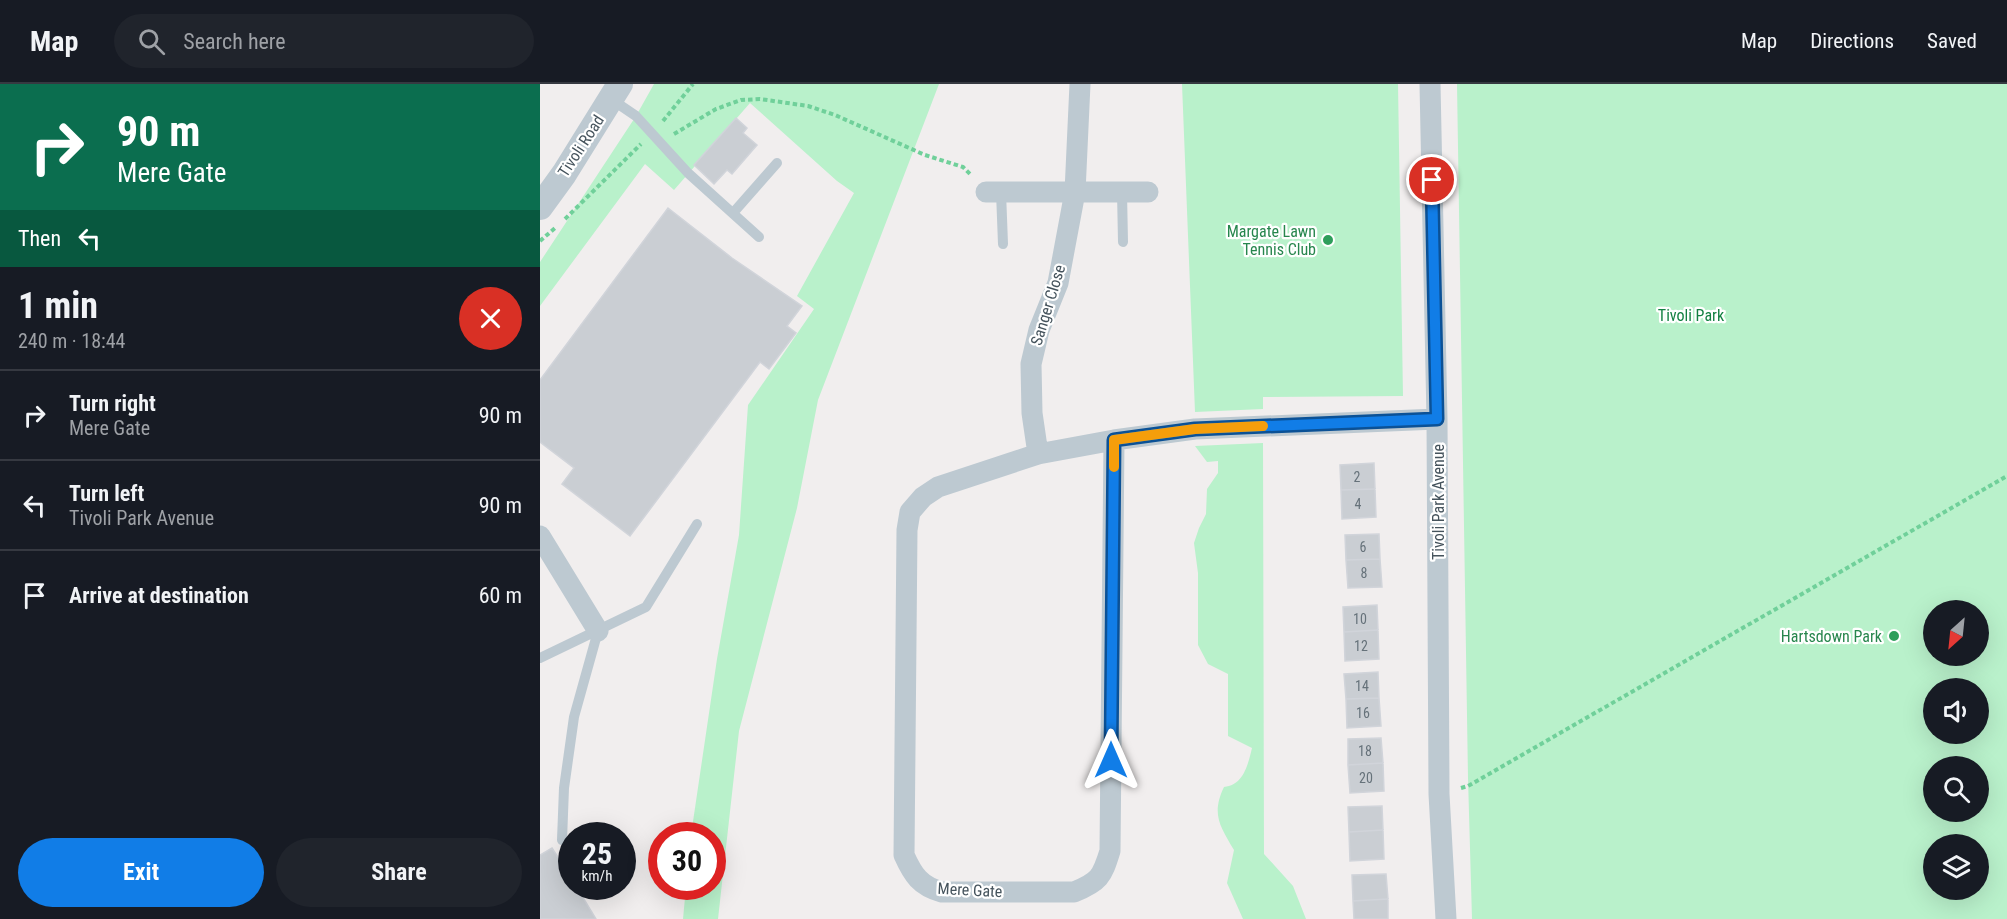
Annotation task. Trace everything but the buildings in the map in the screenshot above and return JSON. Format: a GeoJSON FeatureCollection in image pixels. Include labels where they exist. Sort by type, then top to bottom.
{"type":"FeatureCollection","features":[{"type":"Feature","properties":{"kind":"street","name":"Sanger Close"},"geometry":{"type":"LineString","coordinates":[[1038,454],[1032,413],[1030,364],[1039,330],[1058,283],[1075,192],[1080,84]]}},
{"type":"Feature","properties":{"kind":"street","name":"Tivoli Park Avenue"},"geometry":{"type":"LineString","coordinates":[[1430,84],[1437,419],[1439,794],[1446,919]]}},
{"type":"Feature","properties":{"kind":"street","name":"Tivoli Road"},"geometry":{"type":"LineString","coordinates":[[540,207],[564,174],[615,92]]}},
{"type":"Feature","properties":{"kind":"street"},"geometry":{"type":"LineString","coordinates":[[994,192],[1148,192]]}},
{"type":"Feature","properties":{"kind":"street","name":"Mere Gate"},"geometry":{"type":"LineString","coordinates":[[1114,440],[1110,851],[1104,871],[1092,885],[1074,892],[942,892],[929,888],[912,873],[904,855],[907,530],[910,512],[923,497],[938,487],[1038,454],[1114,440],[1195,429],[1437,419]]}},
{"type":"Feature","properties":{"kind":"street"},"geometry":{"type":"LineString","coordinates":[[540,536],[598,631]]}},
{"type":"Feature","properties":{"kind":"lane"},"geometry":{"type":"LineString","coordinates":[[615,92],[688,173],[759,237]]}},
{"type":"Feature","properties":{"kind":"lane"},"geometry":{"type":"LineString","coordinates":[[733,213],[777,163]]}},
{"type":"Feature","properties":{"kind":"lane"},"geometry":{"type":"LineString","coordinates":[[994,192],[1003,244]]}},
{"type":"Feature","properties":{"kind":"lane"},"geometry":{"type":"LineString","coordinates":[[1122,192],[1123,242]]}},
{"type":"Feature","properties":{"kind":"lane"},"geometry":{"type":"LineString","coordinates":[[540,658],[646,606],[697,524]]}},
{"type":"Feature","properties":{"kind":"lane"},"geometry":{"type":"LineString","coordinates":[[563,822],[564,788],[574,717],[598,631]]}},
{"type":"Feature","properties":{"kind":"path"},"geometry":{"type":"LineString","coordinates":[[656,138],[693,84]]}},
{"type":"Feature","properties":{"kind":"path"},"geometry":{"type":"LineString","coordinates":[[540,241],[546,238],[605,178],[656,138],[716,109],[741,100],[760,99],[808,106],[926,155],[963,166],[994,192]]}},
{"type":"Feature","properties":{"kind":"path"},"geometry":{"type":"LineString","coordinates":[[1439,794],[1468,786],[2007,476]]}},
{"type":"Feature","properties":{"kind":"green space"},"geometry":{"type":"Polygon","coordinates":[[[654,84],[939,84],[818,400],[797,508],[739,731],[726,847],[726,822],[693,822],[717,659],[739,535],[748,405],[814,309],[797,296],[854,193],[837,181],[750,103],[674,190],[645,164],[540,306],[540,262],[636,116],[654,84]]]}},
{"type":"Feature","properties":{"kind":"green space","name":"Margate Lawn Tennis Club"},"geometry":{"type":"Polygon","coordinates":[[[1182,84],[1398,84],[1403,396],[1263,397],[1263,409],[1195,412],[1182,84]]]}},
{"type":"Feature","properties":{"kind":"green space","name":"Tivoli Park"},"geometry":{"type":"Polygon","coordinates":[[[1457,84],[2007,84],[2007,919],[1472,919],[1457,84]]]}},
{"type":"Feature","properties":{"kind":"green space"},"geometry":{"type":"Polygon","coordinates":[[[1263,443],[1264,854],[1293,886],[1306,919],[1243,919],[1227,883],[1234,850],[1221,827],[1218,805],[1224,787],[1236,782],[1244,773],[1252,748],[1228,736],[1228,674],[1208,664],[1198,645],[1198,573],[1194,543],[1206,514],[1207,489],[1218,473],[1218,461],[1207,462],[1195,446],[1263,443]]]}},
{"type":"Feature","properties":{"kind":"green space"},"geometry":{"type":"Polygon","coordinates":[[[685,900],[720,900],[718,919],[683,919],[685,900]]]}},
{"type":"Feature","properties":{"kind":"slow traffic"},"geometry":{"type":"LineString","coordinates":[[1114,467],[1114,440],[1195,429],[1263,426]]}},
{"type":"Feature","properties":{"kind":"place","name":"Margate Lawn Tennis Club"},"geometry":{"type":"Point","coordinates":[1328,240]}},
{"type":"Feature","properties":{"kind":"place","name":"Hartsdown Park"},"geometry":{"type":"Point","coordinates":[1894,636]}},
{"type":"Feature","properties":{"kind":"route"},"geometry":{"type":"LineString","coordinates":[[1111,760],[1114,440],[1195,429],[1437,419],[1432,180]]}}]}
